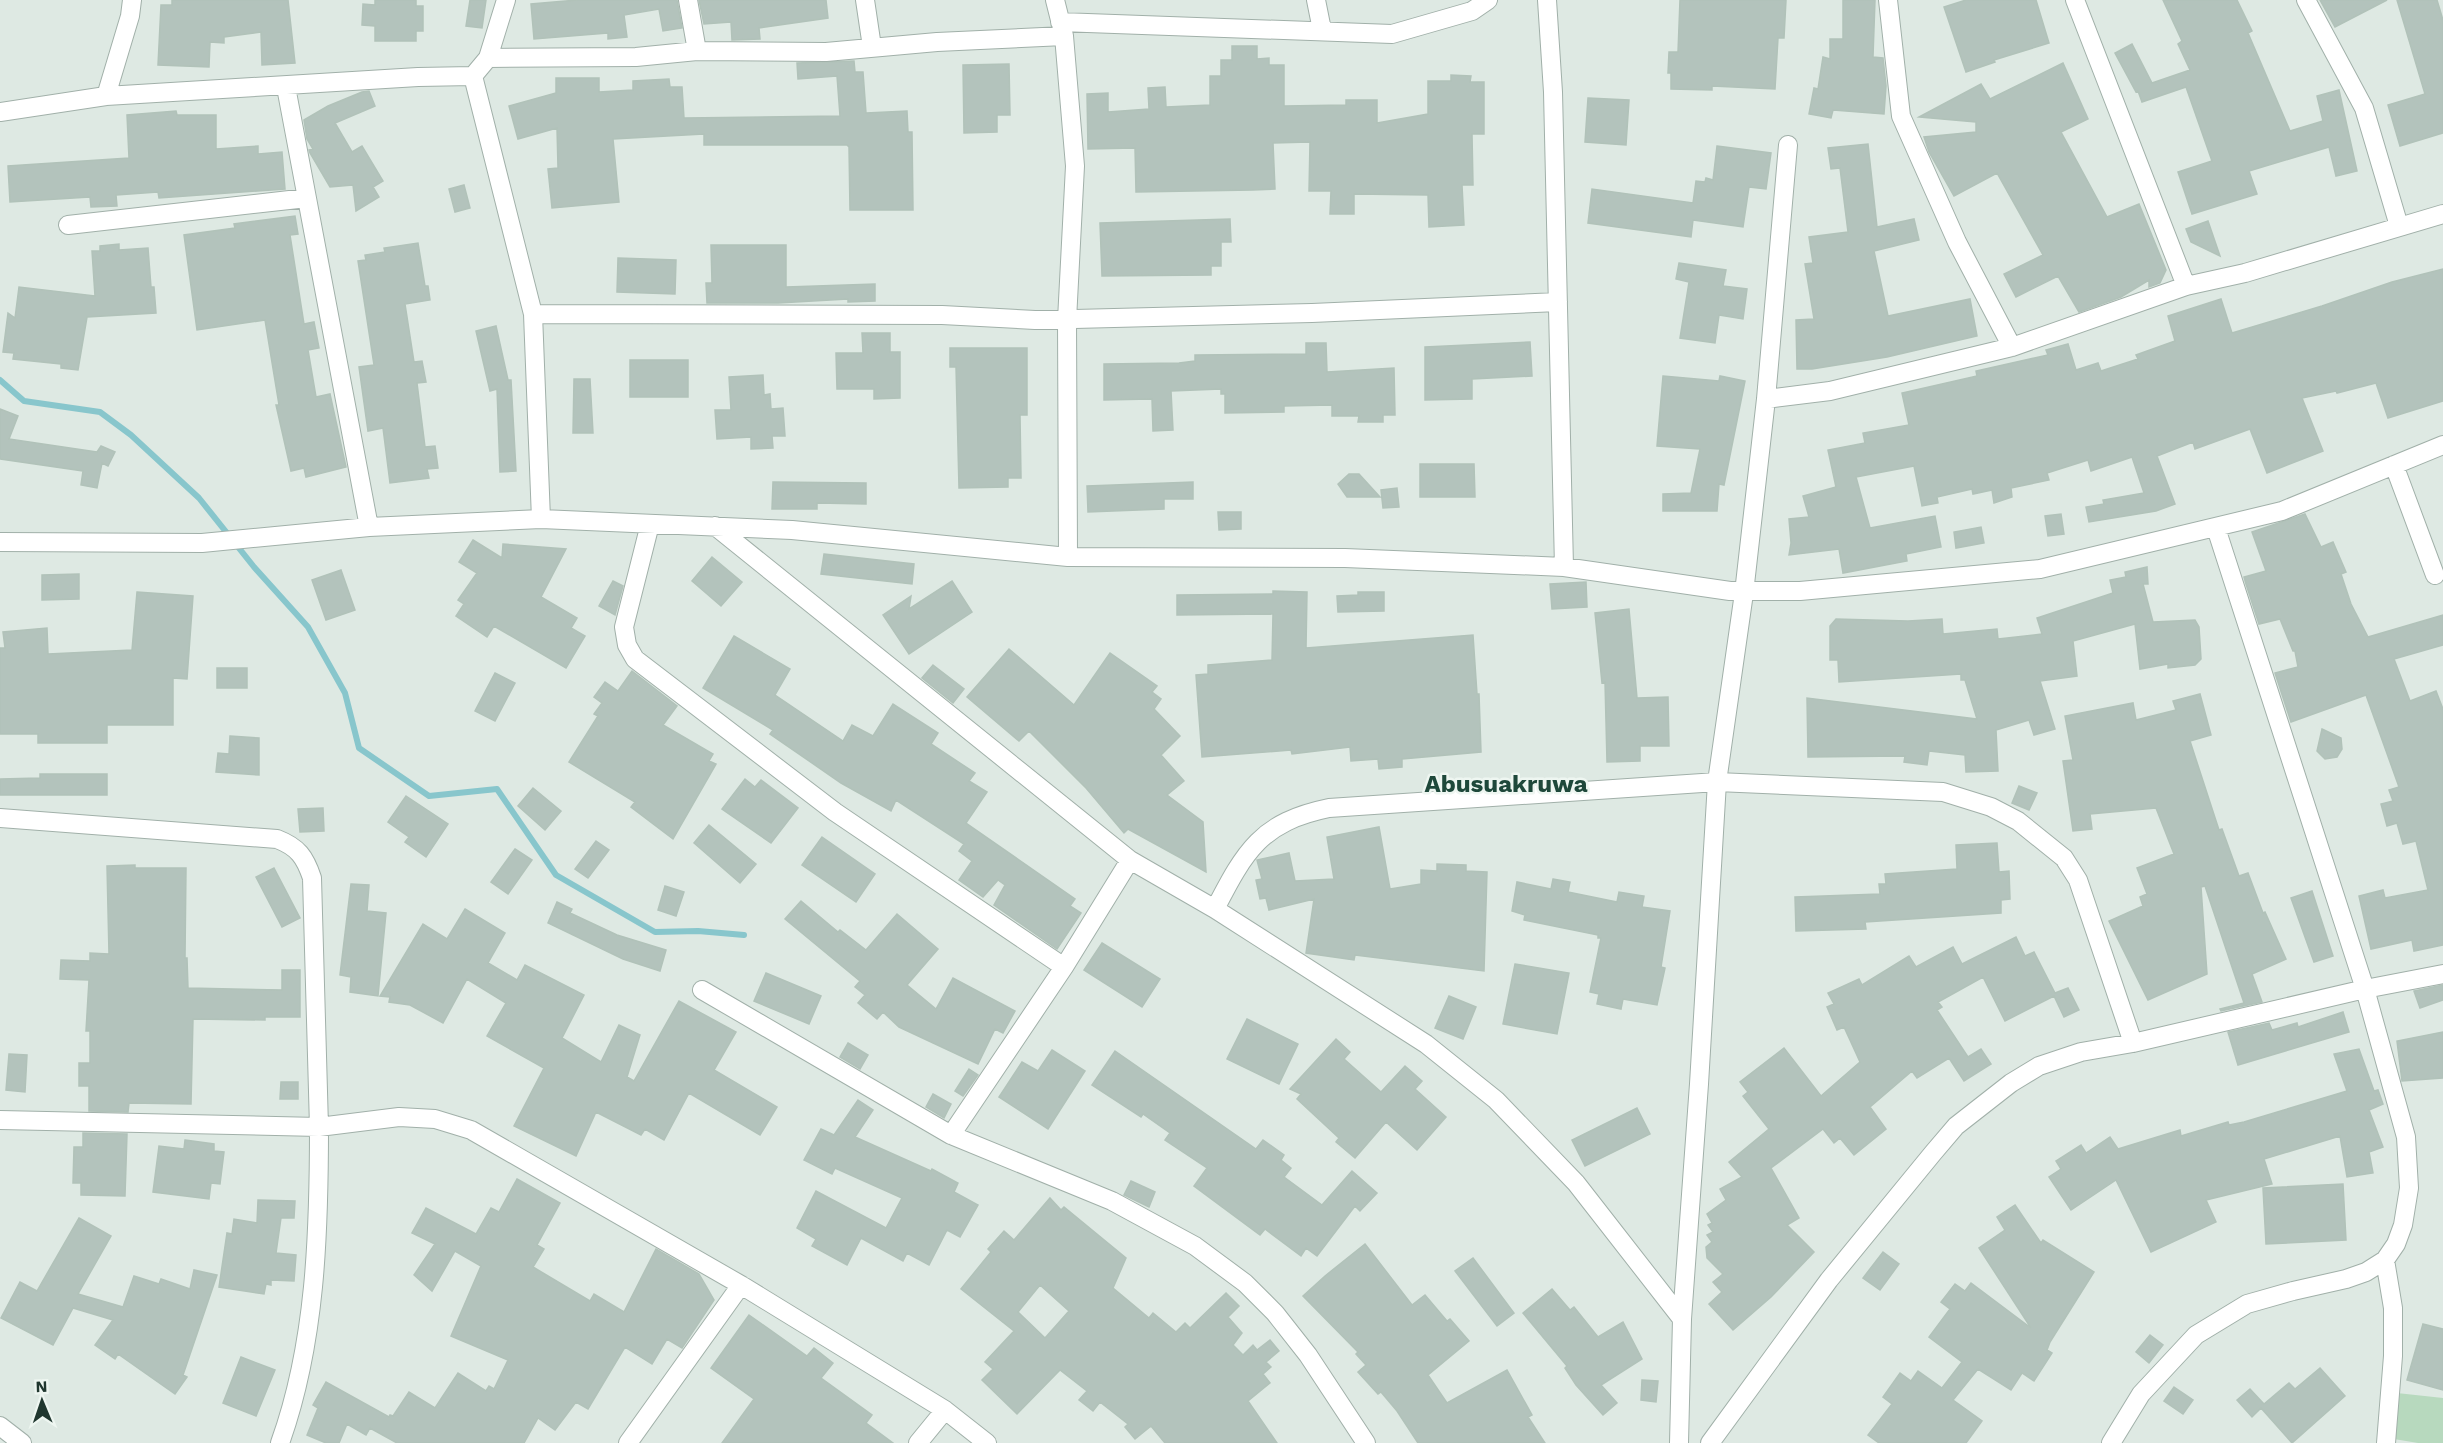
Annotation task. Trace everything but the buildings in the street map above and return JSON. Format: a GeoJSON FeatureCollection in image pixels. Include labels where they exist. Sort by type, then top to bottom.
{"type":"FeatureCollection","features":[{"type":"Feature","properties":{"kind":"street"},"geometry":{"type":"LineString","coordinates":[[106,96],[130,16],[132,0]]}},
{"type":"Feature","properties":{"kind":"street"},"geometry":{"type":"LineString","coordinates":[[0,112],[106,96],[286,87],[418,77],[473,76],[488,58],[506,0]]}},
{"type":"Feature","properties":{"kind":"street"},"geometry":{"type":"LineString","coordinates":[[688,0],[697,51]]}},
{"type":"Feature","properties":{"kind":"street"},"geometry":{"type":"LineString","coordinates":[[865,0],[872,47]]}},
{"type":"Feature","properties":{"kind":"street"},"geometry":{"type":"LineString","coordinates":[[1055,0],[1062,29],[1075,166],[1067,320],[1068,557]]}},
{"type":"Feature","properties":{"kind":"street"},"geometry":{"type":"LineString","coordinates":[[1316,0],[1322,30]]}},
{"type":"Feature","properties":{"kind":"street"},"geometry":{"type":"LineString","coordinates":[[488,58],[636,57],[697,51],[826,52],[1062,29],[1322,30],[1392,34],[1472,11],[1488,0]]}},
{"type":"Feature","properties":{"kind":"street"},"geometry":{"type":"LineString","coordinates":[[1547,0],[1552,92],[1564,567]]}},
{"type":"Feature","properties":{"kind":"street"},"geometry":{"type":"LineString","coordinates":[[1888,0],[1901,116],[1957,243],[2012,347]]}},
{"type":"Feature","properties":{"kind":"street"},"geometry":{"type":"LineString","coordinates":[[2075,0],[2186,286]]}},
{"type":"Feature","properties":{"kind":"street"},"geometry":{"type":"LineString","coordinates":[[2306,0],[2364,108],[2399,226]]}},
{"type":"Feature","properties":{"kind":"street"},"geometry":{"type":"LineString","coordinates":[[473,76],[533,314],[541,519]]}},
{"type":"Feature","properties":{"kind":"street"},"geometry":{"type":"LineString","coordinates":[[286,87],[369,527]]}},
{"type":"Feature","properties":{"kind":"street"},"geometry":{"type":"LineString","coordinates":[[1679,1443],[1682,1318],[1717,782],[1744,593],[1766,399],[1788,145]]}},
{"type":"Feature","properties":{"kind":"street"},"geometry":{"type":"LineString","coordinates":[[68,225],[307,198]]}},
{"type":"Feature","properties":{"kind":"street"},"geometry":{"type":"LineString","coordinates":[[1766,399],[1830,391],[2012,347],[2186,286],[2245,273],[2443,214]]}},
{"type":"Feature","properties":{"kind":"street"},"geometry":{"type":"LineString","coordinates":[[533,314],[942,315],[1067,320],[1312,314],[1558,302]]}},
{"type":"Feature","properties":{"kind":"street"},"geometry":{"type":"LineString","coordinates":[[0,542],[202,543],[369,527],[541,519],[792,530],[1068,557],[1345,558],[1564,567],[1744,593],[1800,591],[2040,569],[2282,511],[2443,445]]}},
{"type":"Feature","properties":{"kind":"street"},"geometry":{"type":"LineString","coordinates":[[2394,465],[2434,575]]}},
{"type":"Feature","properties":{"kind":"street"},"geometry":{"type":"LineString","coordinates":[[650,524],[624,627],[627,645],[635,659],[836,812],[1064,967]]}},
{"type":"Feature","properties":{"kind":"street"},"geometry":{"type":"LineString","coordinates":[[715,526],[1130,860],[1215,909],[1426,1044],[1496,1100],[1576,1183],[1682,1318]]}},
{"type":"Feature","properties":{"kind":"street"},"geometry":{"type":"LineString","coordinates":[[2111,1443],[2141,1394],[2196,1335],[2247,1305],[2293,1290],[2346,1279],[2366,1272],[2385,1260],[2396,1245],[2403,1225],[2409,1188],[2406,1137],[2365,989],[2216,528]]}},
{"type":"Feature","properties":{"kind":"street"},"geometry":{"type":"LineString","coordinates":[[1215,909],[1246,853],[1283,822],[1307,813],[1341,807],[1717,782],[1943,792],[1991,807],[2018,821],[2064,858],[2078,880],[2133,1043]]}},
{"type":"Feature","properties":{"kind":"street"},"geometry":{"type":"LineString","coordinates":[[0,818],[277,839],[290,844],[301,853],[312,878],[319,1196],[313,1288],[304,1352],[280,1443]]}},
{"type":"Feature","properties":{"kind":"street"},"geometry":{"type":"LineString","coordinates":[[951,1135],[1064,967],[1130,860]]}},
{"type":"Feature","properties":{"kind":"street"},"geometry":{"type":"LineString","coordinates":[[1710,1443],[1829,1280],[1956,1126],[2011,1083],[2039,1066],[2080,1052],[2133,1043],[2365,989],[2443,974]]}},
{"type":"Feature","properties":{"kind":"street"},"geometry":{"type":"LineString","coordinates":[[702,990],[951,1135],[1112,1201],[1194,1246],[1245,1283],[1275,1313],[1308,1355],[1366,1443]]}},
{"type":"Feature","properties":{"kind":"street"},"geometry":{"type":"LineString","coordinates":[[0,1120],[319,1127],[399,1117],[435,1119],[471,1130],[741,1285],[945,1410],[987,1443]]}},
{"type":"Feature","properties":{"kind":"street"},"geometry":{"type":"LineString","coordinates":[[2385,1260],[2393,1308],[2393,1356],[2386,1443]]}},
{"type":"Feature","properties":{"kind":"street"},"geometry":{"type":"LineString","coordinates":[[628,1443],[741,1285]]}},
{"type":"Feature","properties":{"kind":"street"},"geometry":{"type":"LineString","coordinates":[[918,1443],[945,1410]]}},
{"type":"Feature","properties":{"kind":"street"},"geometry":{"type":"LineString","coordinates":[[0,1426],[22,1443]]}},
{"type":"Feature","properties":{"kind":"green space"},"geometry":{"type":"Polygon","coordinates":[[[2397,1393],[2443,1398],[2443,1443],[2418,1443],[2394,1439],[2397,1393]]]}},
{"type":"Feature","properties":{"kind":"waterway"},"geometry":{"type":"LineString","coordinates":[[0,380],[24,401],[100,412],[131,435],[199,498],[254,567],[308,627],[345,693],[359,748],[429,796],[497,789],[556,875],[655,932],[698,931],[744,935]]}},
{"type":"Feature","properties":{"kind":"district","name":"Abusuakruwa"},"geometry":{"type":"Point","coordinates":[1506,784]}}]}
